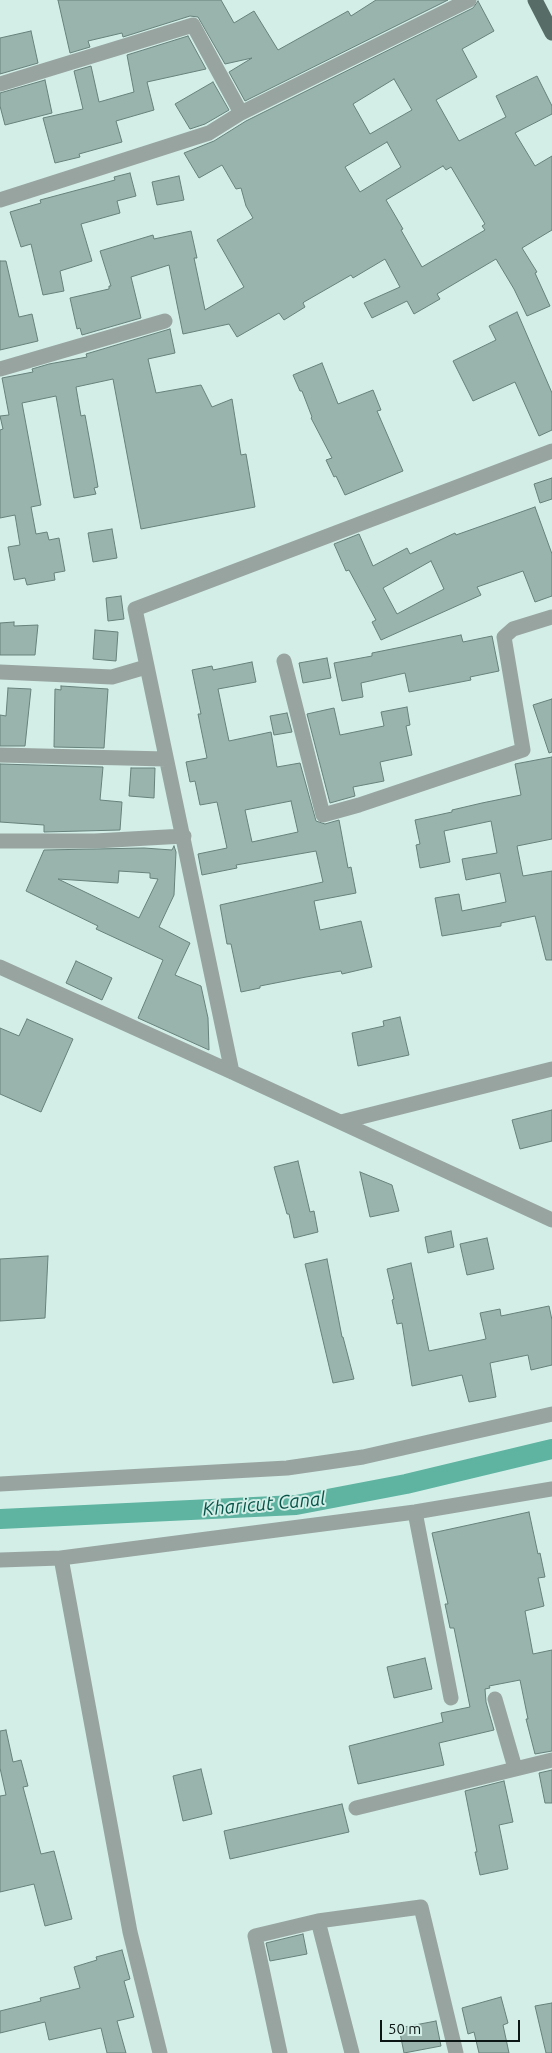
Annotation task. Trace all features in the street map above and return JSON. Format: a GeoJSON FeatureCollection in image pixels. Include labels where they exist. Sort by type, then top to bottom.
{"type":"FeatureCollection","features":[{"type":"Feature","properties":{"kind":"main road"},"geometry":{"type":"LineString","coordinates":[[535,0],[552,32]]}},
{"type":"Feature","properties":{"kind":"street"},"geometry":{"type":"LineString","coordinates":[[0,200],[209,133],[241,113],[469,0]]}},
{"type":"Feature","properties":{"kind":"street"},"geometry":{"type":"LineString","coordinates":[[0,84],[193,25],[241,113]]}},
{"type":"Feature","properties":{"kind":"street"},"geometry":{"type":"LineString","coordinates":[[0,369],[165,321]]}},
{"type":"Feature","properties":{"kind":"street"},"geometry":{"type":"LineString","coordinates":[[232,1072],[135,609],[552,451]]}},
{"type":"Feature","properties":{"kind":"street"},"geometry":{"type":"LineString","coordinates":[[284,661],[323,815],[359,805],[523,750],[504,637],[513,630],[552,617]]}},
{"type":"Feature","properties":{"kind":"street"},"geometry":{"type":"LineString","coordinates":[[0,672],[112,677],[146,667]]}},
{"type":"Feature","properties":{"kind":"street"},"geometry":{"type":"LineString","coordinates":[[0,755],[166,759]]}},
{"type":"Feature","properties":{"kind":"street"},"geometry":{"type":"LineString","coordinates":[[0,841],[94,841],[184,836]]}},
{"type":"Feature","properties":{"kind":"street"},"geometry":{"type":"LineString","coordinates":[[0,967],[342,1122],[552,1220]]}},
{"type":"Feature","properties":{"kind":"street"},"geometry":{"type":"LineString","coordinates":[[342,1122],[552,1069]]}},
{"type":"Feature","properties":{"kind":"street"},"geometry":{"type":"LineString","coordinates":[[0,1484],[287,1468],[363,1457],[552,1414]]}},
{"type":"Feature","properties":{"kind":"street"},"geometry":{"type":"LineString","coordinates":[[0,1560],[61,1558],[415,1512],[552,1489]]}},
{"type":"Feature","properties":{"kind":"street"},"geometry":{"type":"LineString","coordinates":[[415,1512],[451,1698]]}},
{"type":"Feature","properties":{"kind":"street"},"geometry":{"type":"LineString","coordinates":[[61,1558],[130,1932],[160,2053]]}},
{"type":"Feature","properties":{"kind":"street"},"geometry":{"type":"LineString","coordinates":[[495,1699],[515,1768]]}},
{"type":"Feature","properties":{"kind":"street"},"geometry":{"type":"LineString","coordinates":[[356,1808],[552,1760]]}},
{"type":"Feature","properties":{"kind":"street"},"geometry":{"type":"LineString","coordinates":[[280,2053],[255,1936],[318,1922],[421,1906],[456,2053]]}},
{"type":"Feature","properties":{"kind":"street"},"geometry":{"type":"LineString","coordinates":[[318,1922],[352,2053]]}},
{"type":"Feature","properties":{"kind":"building"},"geometry":{"type":"Polygon","coordinates":[[[58,0],[221,0],[234,23],[254,11],[278,50],[348,11],[351,16],[376,0],[448,0],[245,101],[229,72],[252,58],[225,64],[198,17],[190,16],[123,37],[122,33],[88,41],[90,47],[70,53],[58,0]]]}},
{"type":"Feature","properties":{"kind":"building"},"geometry":{"type":"Polygon","coordinates":[[[478,1],[494,31],[462,49],[477,77],[436,100],[459,141],[506,117],[496,96],[537,76],[552,106],[552,114],[515,133],[535,166],[552,156],[552,230],[522,248],[537,272],[535,273],[550,306],[527,316],[496,259],[437,294],[440,299],[414,314],[407,301],[372,318],[364,303],[400,287],[385,259],[353,278],[351,275],[304,302],[305,307],[284,320],[279,313],[237,337],[229,324],[183,334],[169,265],[131,277],[141,318],[82,335],[80,328],[77,329],[70,298],[109,289],[109,286],[111,286],[100,251],[153,235],[154,239],[191,231],[197,258],[194,258],[205,310],[244,287],[217,240],[253,218],[246,206],[241,188],[236,189],[222,165],[199,178],[184,153],[214,141],[246,121],[473,8],[478,1]],[[394,79],[353,104],[370,134],[412,110],[394,79]],[[387,142],[345,167],[360,192],[401,167],[387,142]],[[443,166],[386,200],[422,267],[485,230],[482,226],[485,224],[451,167],[446,170],[443,166]]]}},
{"type":"Feature","properties":{"kind":"building"},"geometry":{"type":"Polygon","coordinates":[[[31,31],[38,63],[0,74],[0,38],[31,31]]]}},
{"type":"Feature","properties":{"kind":"building"},"geometry":{"type":"Polygon","coordinates":[[[188,36],[206,69],[147,82],[154,110],[116,121],[122,142],[79,154],[80,157],[55,163],[43,118],[83,109],[74,71],[91,66],[99,102],[134,92],[127,55],[188,36]]]}},
{"type":"Feature","properties":{"kind":"building"},"geometry":{"type":"Polygon","coordinates":[[[45,80],[52,113],[5,125],[0,106],[0,93],[45,80]]]}},
{"type":"Feature","properties":{"kind":"building"},"geometry":{"type":"Polygon","coordinates":[[[213,82],[229,110],[205,124],[190,129],[175,104],[213,82]]]}},
{"type":"Feature","properties":{"kind":"building"},"geometry":{"type":"Polygon","coordinates":[[[130,173],[136,196],[117,201],[120,213],[81,224],[92,261],[60,271],[64,291],[43,295],[31,244],[21,247],[10,212],[41,203],[40,200],[115,180],[114,177],[130,173]]]}},
{"type":"Feature","properties":{"kind":"building"},"geometry":{"type":"Polygon","coordinates":[[[179,176],[184,200],[157,205],[152,182],[179,176]]]}},
{"type":"Feature","properties":{"kind":"building"},"geometry":{"type":"Polygon","coordinates":[[[0,261],[6,261],[19,317],[32,314],[38,341],[0,350],[0,261]]]}},
{"type":"Feature","properties":{"kind":"building"},"geometry":{"type":"Polygon","coordinates":[[[517,312],[552,393],[552,430],[539,436],[515,382],[473,401],[453,361],[496,340],[489,326],[517,312]]]}},
{"type":"Feature","properties":{"kind":"building"},"geometry":{"type":"Polygon","coordinates":[[[170,329],[175,353],[148,359],[156,393],[201,385],[212,407],[232,399],[241,455],[246,454],[255,507],[141,529],[113,379],[76,387],[81,416],[85,415],[98,487],[94,488],[96,494],[74,498],[56,396],[22,403],[41,505],[31,507],[36,534],[47,532],[49,540],[59,538],[65,571],[54,573],[55,580],[27,585],[25,578],[14,580],[8,547],[20,545],[15,515],[0,518],[0,430],[3,429],[0,416],[9,415],[2,378],[33,372],[32,369],[49,364],[87,357],[86,354],[170,329]]]}},
{"type":"Feature","properties":{"kind":"building"},"geometry":{"type":"Polygon","coordinates":[[[322,363],[338,404],[373,390],[381,410],[377,411],[403,471],[345,495],[326,460],[332,458],[311,418],[302,391],[300,391],[293,375],[322,363]]]}},
{"type":"Feature","properties":{"kind":"building"},"geometry":{"type":"Polygon","coordinates":[[[552,478],[552,499],[540,503],[534,484],[552,478]]]}},
{"type":"Feature","properties":{"kind":"building"},"geometry":{"type":"Polygon","coordinates":[[[535,507],[552,554],[552,596],[535,602],[523,571],[477,587],[481,595],[381,640],[372,622],[376,620],[349,570],[346,571],[334,544],[359,534],[373,566],[407,548],[410,554],[455,533],[456,535],[535,507]],[[431,561],[383,588],[397,614],[444,589],[431,561]]]}},
{"type":"Feature","properties":{"kind":"building"},"geometry":{"type":"Polygon","coordinates":[[[112,529],[117,558],[93,562],[88,533],[112,529]]]}},
{"type":"Feature","properties":{"kind":"building"},"geometry":{"type":"Polygon","coordinates":[[[121,596],[124,619],[108,621],[106,598],[121,596]]]}},
{"type":"Feature","properties":{"kind":"building"},"geometry":{"type":"Polygon","coordinates":[[[14,622],[14,626],[38,625],[35,655],[0,655],[0,623],[14,622]]]}},
{"type":"Feature","properties":{"kind":"building"},"geometry":{"type":"Polygon","coordinates":[[[95,630],[118,632],[116,661],[93,659],[95,630]]]}},
{"type":"Feature","properties":{"kind":"building"},"geometry":{"type":"Polygon","coordinates":[[[461,635],[463,642],[492,636],[499,671],[470,677],[471,680],[409,692],[405,673],[361,683],[363,697],[342,701],[334,663],[372,656],[372,653],[461,635]]]}},
{"type":"Feature","properties":{"kind":"building"},"geometry":{"type":"Polygon","coordinates":[[[327,658],[331,678],[303,683],[299,663],[327,658]]]}},
{"type":"Feature","properties":{"kind":"building"},"geometry":{"type":"Polygon","coordinates":[[[252,662],[256,682],[218,689],[229,741],[271,732],[277,767],[300,763],[316,821],[325,824],[339,820],[348,868],[351,867],[356,893],[314,901],[320,930],[361,921],[372,967],[342,974],[341,971],[306,977],[260,986],[260,988],[241,992],[231,944],[227,944],[220,905],[323,882],[316,851],[236,865],[237,868],[202,875],[198,854],[227,848],[217,802],[200,805],[195,781],[190,782],[186,762],[207,758],[192,670],[212,666],[213,670],[252,662]],[[291,801],[245,810],[252,842],[298,832],[291,801]]]}},
{"type":"Feature","properties":{"kind":"building"},"geometry":{"type":"Polygon","coordinates":[[[61,686],[108,689],[104,748],[54,747],[55,689],[61,690],[61,686]]]}},
{"type":"Feature","properties":{"kind":"building"},"geometry":{"type":"Polygon","coordinates":[[[8,688],[31,689],[25,746],[0,746],[0,715],[6,716],[8,688]]]}},
{"type":"Feature","properties":{"kind":"building"},"geometry":{"type":"Polygon","coordinates":[[[552,699],[552,752],[549,753],[533,705],[552,699]]]}},
{"type":"Feature","properties":{"kind":"building"},"geometry":{"type":"Polygon","coordinates":[[[407,707],[410,725],[406,726],[412,755],[380,762],[384,781],[353,787],[355,796],[330,803],[307,714],[334,708],[340,735],[384,726],[381,712],[407,707]]]}},
{"type":"Feature","properties":{"kind":"building"},"geometry":{"type":"Polygon","coordinates":[[[287,713],[292,732],[274,735],[270,716],[287,713]]]}},
{"type":"Feature","properties":{"kind":"building"},"geometry":{"type":"Polygon","coordinates":[[[552,757],[552,839],[517,846],[523,876],[552,871],[552,960],[546,960],[535,916],[501,923],[501,926],[442,936],[435,898],[459,894],[462,911],[506,902],[500,873],[466,880],[462,859],[497,853],[491,821],[444,831],[450,862],[420,868],[416,845],[420,844],[415,820],[521,795],[515,764],[552,757]]]}},
{"type":"Feature","properties":{"kind":"building"},"geometry":{"type":"Polygon","coordinates":[[[0,764],[103,767],[100,800],[122,802],[120,830],[44,832],[44,825],[0,822],[0,764]]]}},
{"type":"Feature","properties":{"kind":"building"},"geometry":{"type":"Polygon","coordinates":[[[131,768],[155,768],[154,798],[129,796],[131,768]]]}},
{"type":"Feature","properties":{"kind":"building"},"geometry":{"type":"Polygon","coordinates":[[[174,846],[176,852],[174,895],[159,927],[190,943],[175,975],[201,986],[208,1018],[209,1050],[138,1018],[163,960],[96,929],[98,926],[26,891],[44,850],[144,848],[172,850],[174,846]],[[119,871],[118,883],[58,879],[139,918],[158,879],[150,878],[150,873],[119,871]]]}},
{"type":"Feature","properties":{"kind":"building"},"geometry":{"type":"Polygon","coordinates":[[[76,961],[112,978],[102,1000],[66,983],[76,961]]]}},
{"type":"Feature","properties":{"kind":"building"},"geometry":{"type":"Polygon","coordinates":[[[400,1017],[409,1055],[358,1066],[352,1033],[384,1026],[383,1021],[400,1017]]]}},
{"type":"Feature","properties":{"kind":"building"},"geometry":{"type":"Polygon","coordinates":[[[27,1019],[73,1039],[41,1112],[0,1094],[0,1028],[19,1036],[27,1019]]]}},
{"type":"Feature","properties":{"kind":"building"},"geometry":{"type":"Polygon","coordinates":[[[552,1110],[552,1141],[520,1149],[512,1120],[552,1110]]]}},
{"type":"Feature","properties":{"kind":"building"},"geometry":{"type":"Polygon","coordinates":[[[298,1161],[310,1212],[314,1211],[318,1232],[294,1238],[289,1214],[287,1214],[274,1167],[298,1161]]]}},
{"type":"Feature","properties":{"kind":"building"},"geometry":{"type":"Polygon","coordinates":[[[360,1172],[392,1185],[399,1211],[370,1217],[360,1172]]]}},
{"type":"Feature","properties":{"kind":"building"},"geometry":{"type":"Polygon","coordinates":[[[451,1231],[454,1247],[428,1253],[425,1237],[451,1231]]]}},
{"type":"Feature","properties":{"kind":"building"},"geometry":{"type":"Polygon","coordinates":[[[487,1238],[494,1269],[467,1275],[460,1244],[487,1238]]]}},
{"type":"Feature","properties":{"kind":"building"},"geometry":{"type":"Polygon","coordinates":[[[48,1256],[45,1318],[0,1321],[0,1259],[48,1256]]]}},
{"type":"Feature","properties":{"kind":"building"},"geometry":{"type":"Polygon","coordinates":[[[327,1259],[342,1337],[354,1379],[333,1383],[305,1264],[327,1259]]]}},
{"type":"Feature","properties":{"kind":"building"},"geometry":{"type":"Polygon","coordinates":[[[411,1263],[429,1351],[486,1339],[480,1313],[500,1309],[501,1316],[549,1306],[552,1320],[552,1365],[531,1370],[528,1355],[490,1363],[496,1397],[469,1402],[462,1375],[412,1386],[402,1323],[397,1324],[392,1300],[394,1299],[387,1269],[411,1263]]]}},
{"type":"Feature","properties":{"kind":"building"},"geometry":{"type":"Polygon","coordinates":[[[529,1512],[545,1577],[538,1578],[544,1606],[525,1611],[533,1654],[552,1650],[552,1751],[535,1754],[526,1719],[528,1719],[520,1680],[489,1686],[490,1688],[485,1689],[486,1702],[494,1730],[439,1743],[444,1765],[358,1784],[349,1746],[443,1722],[441,1713],[470,1707],[454,1628],[450,1628],[445,1604],[448,1604],[432,1533],[529,1512]]]}},
{"type":"Feature","properties":{"kind":"building"},"geometry":{"type":"Polygon","coordinates":[[[425,1658],[432,1689],[394,1698],[387,1667],[425,1658]]]}},
{"type":"Feature","properties":{"kind":"building"},"geometry":{"type":"Polygon","coordinates":[[[6,1730],[13,1762],[21,1760],[28,1786],[23,1787],[41,1854],[54,1851],[72,1919],[45,1926],[34,1884],[0,1892],[0,1796],[6,1795],[0,1768],[0,1731],[6,1730]]]}},
{"type":"Feature","properties":{"kind":"building"},"geometry":{"type":"Polygon","coordinates":[[[201,1769],[212,1814],[183,1821],[173,1776],[201,1769]]]}},
{"type":"Feature","properties":{"kind":"building"},"geometry":{"type":"Polygon","coordinates":[[[552,1770],[552,1803],[545,1803],[539,1773],[552,1770]]]}},
{"type":"Feature","properties":{"kind":"building"},"geometry":{"type":"Polygon","coordinates":[[[504,1781],[513,1822],[499,1825],[508,1869],[480,1875],[465,1791],[504,1781]]]}},
{"type":"Feature","properties":{"kind":"building"},"geometry":{"type":"Polygon","coordinates":[[[342,1804],[349,1832],[230,1859],[224,1831],[342,1804]]]}},
{"type":"Feature","properties":{"kind":"building"},"geometry":{"type":"Polygon","coordinates":[[[303,1934],[307,1954],[270,1961],[266,1943],[303,1934]]]}},
{"type":"Feature","properties":{"kind":"building"},"geometry":{"type":"Polygon","coordinates":[[[122,1950],[130,1979],[124,1981],[134,2017],[117,2021],[126,2053],[107,2053],[101,2028],[49,2040],[45,2022],[0,2033],[0,2011],[41,2001],[40,1998],[80,1988],[74,1967],[97,1960],[96,1957],[122,1950]]]}},
{"type":"Feature","properties":{"kind":"building"},"geometry":{"type":"Polygon","coordinates":[[[501,1997],[508,2023],[503,2025],[509,2053],[479,2053],[474,2032],[468,2034],[462,2008],[501,1997]]]}},
{"type":"Feature","properties":{"kind":"building"},"geometry":{"type":"Polygon","coordinates":[[[552,2003],[552,2053],[546,2053],[535,2006],[552,2003]]]}},
{"type":"Feature","properties":{"kind":"building"},"geometry":{"type":"Polygon","coordinates":[[[436,2021],[441,2046],[404,2053],[399,2028],[436,2021]]]}},
{"type":"Feature","properties":{"kind":"waterway","name":"Kharicut Canal"},"geometry":{"type":"LineString","coordinates":[[0,1519],[296,1505],[406,1484],[552,1449]]}}]}
